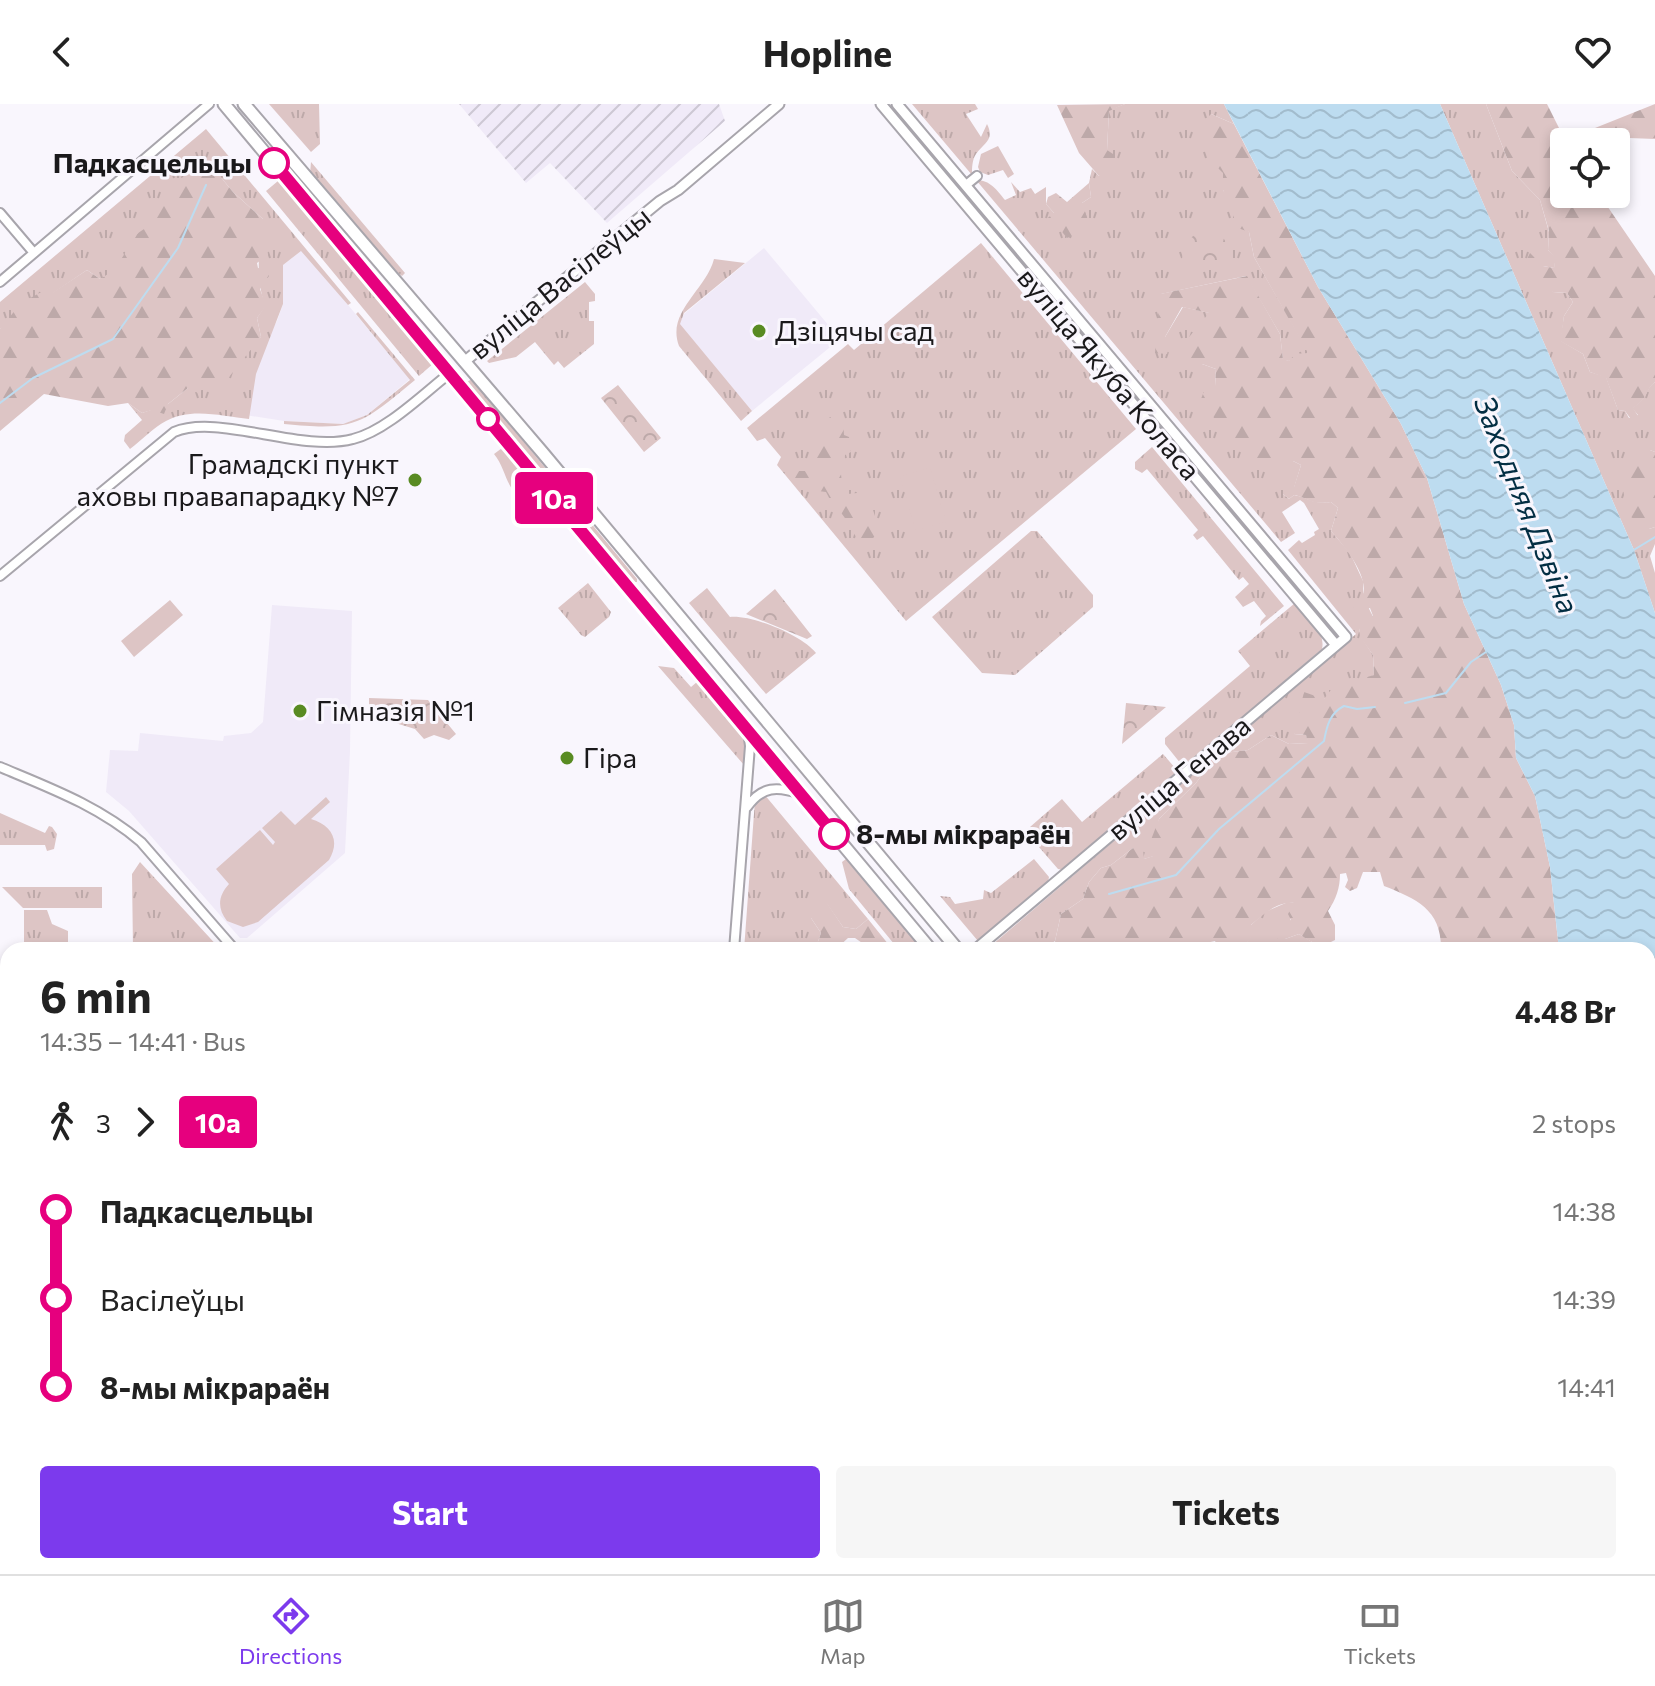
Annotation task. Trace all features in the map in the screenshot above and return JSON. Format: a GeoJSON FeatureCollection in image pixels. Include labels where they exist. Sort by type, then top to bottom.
{"type":"FeatureCollection","features":[{"type":"Feature","properties":{"kind":"main road"},"geometry":{"type":"LineString","coordinates":[[224,104],[924,942]]}},
{"type":"Feature","properties":{"kind":"main road"},"geometry":{"type":"LineString","coordinates":[[244,104],[951,942]]}},
{"type":"Feature","properties":{"kind":"main road"},"geometry":{"type":"LineString","coordinates":[[287,178],[299,168]]}},
{"type":"Feature","properties":{"kind":"main road","name":"вуліца Васілеўцы"},"geometry":{"type":"LineString","coordinates":[[450,373],[464,362]]}},
{"type":"Feature","properties":{"kind":"street"},"geometry":{"type":"LineString","coordinates":[[0,282],[209,104]]}},
{"type":"Feature","properties":{"kind":"street","name":"вуліца Васілеўцы"},"geometry":{"type":"LineString","coordinates":[[464,362],[660,201],[678,190],[779,104]]}},
{"type":"Feature","properties":{"kind":"street","name":"вуліца Якуба Коласа"},"geometry":{"type":"LineString","coordinates":[[881,104],[1336,645]]}},
{"type":"Feature","properties":{"kind":"street","name":"вуліца Якуба Коласа"},"geometry":{"type":"LineString","coordinates":[[897,104],[1346,637]]}},
{"type":"Feature","properties":{"kind":"street"},"geometry":{"type":"LineString","coordinates":[[966,185],[977,176]]}},
{"type":"Feature","properties":{"kind":"street"},"geometry":{"type":"LineString","coordinates":[[967,205],[976,198]]}},
{"type":"Feature","properties":{"kind":"street"},"geometry":{"type":"LineString","coordinates":[[0,213],[34,253]]}},
{"type":"Feature","properties":{"kind":"street"},"geometry":{"type":"LineString","coordinates":[[1090,352],[1100,344]]}},
{"type":"Feature","properties":{"kind":"street","name":"вуліца Васілеўцы"},"geometry":{"type":"LineString","coordinates":[[0,576],[174,432],[199,427],[330,443],[356,439],[380,427],[450,373]]}},
{"type":"Feature","properties":{"kind":"street"},"geometry":{"type":"LineString","coordinates":[[1221,507],[1230,499]]}},
{"type":"Feature","properties":{"kind":"street","name":"вуліца Генава"},"geometry":{"type":"LineString","coordinates":[[984,942],[1346,637]]}},
{"type":"Feature","properties":{"kind":"street"},"geometry":{"type":"LineString","coordinates":[[735,942],[750,746],[748,730]]}},
{"type":"Feature","properties":{"kind":"street"},"geometry":{"type":"LineString","coordinates":[[0,767],[74,798],[124,828],[141,842],[228,942]]}},
{"type":"Feature","properties":{"kind":"street"},"geometry":{"type":"LineString","coordinates":[[746,808],[754,797],[773,788],[801,794]]}},
{"type":"Feature","properties":{"kind":"shaded area"},"geometry":{"type":"Polygon","coordinates":[[[459,104],[719,104],[725,121],[607,223],[550,163],[526,183],[459,104]]]}},
{"type":"Feature","properties":{"kind":"shaded area","name":"Дзіцячы сад"},"geometry":{"type":"Polygon","coordinates":[[[764,248],[840,339],[752,411],[679,324],[684,314],[764,248]]]}},
{"type":"Feature","properties":{"kind":"shaded area"},"geometry":{"type":"Polygon","coordinates":[[[302,250],[410,379],[367,415],[343,424],[284,421],[220,411],[277,321],[283,304],[283,265],[302,250]]]}},
{"type":"Feature","properties":{"kind":"shaded area"},"geometry":{"type":"Polygon","coordinates":[[[272,605],[352,611],[345,853],[247,938],[240,938],[129,811],[106,792],[110,750],[138,751],[140,733],[223,741],[224,736],[251,733],[263,722],[272,605]]]}},
{"type":"Feature","properties":{"kind":"green space"},"geometry":{"type":"Polygon","coordinates":[[[269,104],[319,104],[320,144],[311,152],[269,104]]]}},
{"type":"Feature","properties":{"kind":"green space"},"geometry":{"type":"Polygon","coordinates":[[[912,104],[975,104],[978,109],[966,114],[981,137],[987,124],[990,134],[975,156],[972,175],[912,104]]]}},
{"type":"Feature","properties":{"kind":"green space"},"geometry":{"type":"Polygon","coordinates":[[[1125,104],[1224,104],[1234,124],[1211,114],[1223,173],[1223,190],[1249,232],[1254,257],[1309,353],[1289,361],[1283,360],[1280,334],[1246,276],[1161,294],[1165,337],[1183,307],[1210,313],[1202,364],[1216,369],[1215,386],[1293,461],[1301,465],[1294,488],[1283,494],[1289,499],[1294,495],[1315,502],[1331,502],[1338,508],[1331,531],[1350,553],[1363,581],[1363,596],[1373,617],[1359,629],[1373,655],[1374,675],[1324,699],[1294,734],[1306,735],[1309,743],[1289,744],[1271,735],[1248,750],[1217,754],[1196,783],[1159,819],[1154,856],[1144,859],[1133,848],[1111,865],[1101,868],[1089,882],[1083,899],[1061,914],[1055,941],[995,942],[1356,634],[1288,550],[1299,540],[1302,543],[1315,535],[1314,532],[1319,529],[1304,503],[1300,500],[1282,512],[1295,533],[1281,542],[976,180],[989,184],[1005,200],[1016,195],[1011,182],[1020,192],[1031,188],[1035,194],[1046,187],[1046,204],[1067,238],[1082,203],[1091,197],[1089,183],[1092,169],[1099,176],[1107,150],[1109,110],[1125,104]]]}},
{"type":"Feature","properties":{"kind":"green space"},"geometry":{"type":"Polygon","coordinates":[[[1125,104],[1109,111],[1107,150],[1113,154],[1114,163],[1099,176],[1079,153],[1057,105],[1125,104]]]}},
{"type":"Feature","properties":{"kind":"green space"},"geometry":{"type":"Polygon","coordinates":[[[1440,104],[1486,104],[1512,171],[1540,200],[1549,232],[1548,250],[1556,257],[1554,268],[1543,266],[1553,292],[1567,293],[1573,302],[1564,316],[1561,341],[1583,354],[1590,372],[1606,377],[1618,410],[1625,411],[1629,418],[1638,415],[1632,408],[1655,382],[1655,452],[1650,450],[1649,529],[1655,527],[1655,544],[1650,556],[1655,573],[1655,613],[1634,550],[1440,104]]]}},
{"type":"Feature","properties":{"kind":"green space"},"geometry":{"type":"Polygon","coordinates":[[[1486,104],[1547,104],[1559,128],[1550,128],[1550,208],[1609,208],[1655,276],[1655,382],[1633,408],[1640,419],[1637,422],[1633,422],[1625,411],[1618,410],[1606,378],[1590,372],[1583,354],[1560,341],[1564,316],[1573,302],[1567,293],[1553,292],[1528,278],[1524,265],[1530,253],[1543,266],[1554,268],[1555,257],[1548,250],[1549,231],[1540,200],[1512,171],[1486,104]]]}},
{"type":"Feature","properties":{"kind":"green space"},"geometry":{"type":"Polygon","coordinates":[[[1655,104],[1655,139],[1630,138],[1630,128],[1595,128],[1655,104]]]}},
{"type":"Feature","properties":{"kind":"green space"},"geometry":{"type":"Polygon","coordinates":[[[1211,114],[1234,124],[1318,287],[1401,424],[1427,478],[1464,604],[1501,685],[1514,725],[1516,758],[1535,796],[1550,867],[1558,942],[1440,942],[1437,925],[1425,908],[1384,886],[1380,872],[1363,872],[1357,888],[1350,891],[1345,887],[1348,880],[1346,873],[1340,874],[1337,893],[1328,911],[1335,925],[1335,940],[1330,942],[1312,942],[1299,934],[1285,939],[1271,938],[1272,928],[1291,920],[1288,914],[1294,903],[1288,903],[1271,910],[1251,925],[1253,935],[1247,942],[1055,942],[1061,914],[1083,899],[1089,882],[1101,868],[1111,865],[1133,848],[1143,850],[1144,859],[1153,856],[1149,845],[1159,819],[1196,783],[1217,754],[1248,750],[1271,735],[1289,744],[1308,743],[1306,735],[1294,734],[1304,692],[1324,699],[1333,687],[1374,675],[1373,655],[1360,637],[1359,628],[1373,616],[1370,608],[1358,612],[1353,607],[1362,597],[1363,580],[1331,531],[1338,508],[1331,502],[1314,502],[1294,495],[1289,499],[1283,494],[1286,484],[1294,487],[1301,465],[1293,461],[1268,471],[1227,437],[1201,399],[1206,386],[1215,386],[1216,369],[1202,364],[1188,373],[1180,348],[1209,313],[1182,307],[1165,337],[1169,347],[1167,354],[1155,353],[1160,294],[1247,276],[1280,334],[1283,359],[1289,361],[1295,354],[1308,353],[1254,257],[1249,232],[1238,228],[1223,190],[1223,173],[1209,159],[1202,123],[1211,114]]]}},
{"type":"Feature","properties":{"kind":"green space"},"geometry":{"type":"Polygon","coordinates":[[[206,129],[351,303],[348,305],[301,251],[283,265],[283,304],[256,374],[249,419],[185,414],[166,421],[130,449],[124,441],[125,435],[142,420],[128,403],[142,413],[168,404],[188,388],[207,380],[261,337],[257,318],[265,306],[259,273],[263,219],[219,175],[156,266],[100,279],[87,270],[0,329],[0,302],[206,129]]]}},
{"type":"Feature","properties":{"kind":"green space"},"geometry":{"type":"Polygon","coordinates":[[[998,146],[1014,174],[1008,178],[1003,170],[988,175],[980,172],[978,167],[981,154],[998,146]]]}},
{"type":"Feature","properties":{"kind":"green space"},"geometry":{"type":"Polygon","coordinates":[[[311,162],[405,273],[402,276],[384,262],[310,174],[311,162]]]}},
{"type":"Feature","properties":{"kind":"green space"},"geometry":{"type":"Polygon","coordinates":[[[190,171],[212,171],[219,175],[263,219],[268,255],[257,263],[258,268],[266,269],[269,276],[260,289],[266,306],[257,318],[261,337],[221,387],[208,380],[198,393],[188,388],[168,404],[164,414],[152,410],[142,413],[128,403],[108,406],[44,394],[0,431],[0,329],[21,303],[47,289],[52,293],[87,270],[100,279],[111,271],[137,235],[154,221],[174,188],[190,171]]]}},
{"type":"Feature","properties":{"kind":"green space"},"geometry":{"type":"Polygon","coordinates":[[[278,181],[297,198],[434,363],[419,376],[266,191],[278,181]]]}},
{"type":"Feature","properties":{"kind":"green space"},"geometry":{"type":"Polygon","coordinates":[[[1089,183],[1091,197],[1082,203],[1089,223],[1067,238],[1059,228],[1044,221],[1054,213],[1046,204],[1048,197],[1056,193],[1067,202],[1089,183]]]}},
{"type":"Feature","properties":{"kind":"green space"},"geometry":{"type":"Polygon","coordinates":[[[1209,223],[1215,224],[1233,254],[1232,262],[1182,260],[1187,243],[1209,223]]]}},
{"type":"Feature","properties":{"kind":"green space"},"geometry":{"type":"Polygon","coordinates":[[[981,243],[1136,429],[906,621],[777,465],[781,457],[765,438],[757,441],[747,428],[848,344],[854,350],[981,243]]]}},
{"type":"Feature","properties":{"kind":"green space"},"geometry":{"type":"Polygon","coordinates":[[[714,259],[745,263],[684,313],[680,324],[752,411],[741,421],[679,346],[676,334],[682,312],[714,259]]]}},
{"type":"Feature","properties":{"kind":"green space"},"geometry":{"type":"Polygon","coordinates":[[[585,282],[595,294],[595,301],[589,302],[589,321],[594,321],[594,344],[564,368],[558,361],[554,365],[535,342],[516,357],[487,361],[585,282]]]}},
{"type":"Feature","properties":{"kind":"green space"},"geometry":{"type":"Polygon","coordinates":[[[358,312],[415,380],[382,407],[356,422],[342,425],[327,426],[284,424],[284,421],[343,424],[367,415],[410,380],[356,314],[358,312]]]}},
{"type":"Feature","properties":{"kind":"green space"},"geometry":{"type":"Polygon","coordinates":[[[472,379],[637,579],[637,582],[467,382],[472,379]]]}},
{"type":"Feature","properties":{"kind":"green space"},"geometry":{"type":"Polygon","coordinates":[[[618,385],[661,438],[644,452],[601,398],[618,385]]]}},
{"type":"Feature","properties":{"kind":"green space"},"geometry":{"type":"Polygon","coordinates":[[[830,417],[843,420],[844,435],[849,437],[851,452],[845,455],[844,464],[838,472],[848,494],[857,493],[873,510],[880,531],[871,540],[860,542],[826,492],[803,489],[794,479],[798,471],[809,471],[807,464],[812,447],[808,430],[822,427],[830,417]]]}},
{"type":"Feature","properties":{"kind":"green space"},"geometry":{"type":"Polygon","coordinates":[[[1644,439],[1650,450],[1655,452],[1655,527],[1649,529],[1628,515],[1620,474],[1631,462],[1627,440],[1644,439]]]}},
{"type":"Feature","properties":{"kind":"green space"},"geometry":{"type":"Polygon","coordinates":[[[1152,447],[1284,606],[1260,626],[1266,616],[1254,601],[1243,607],[1235,597],[1249,584],[1243,577],[1239,580],[1203,536],[1197,540],[1193,535],[1198,530],[1147,469],[1142,473],[1135,469],[1135,462],[1152,447]]]}},
{"type":"Feature","properties":{"kind":"green space"},"geometry":{"type":"Polygon","coordinates":[[[502,448],[533,486],[531,495],[515,493],[494,454],[502,448]]]}},
{"type":"Feature","properties":{"kind":"green space"},"geometry":{"type":"Polygon","coordinates":[[[930,467],[946,522],[916,531],[900,476],[930,467]]]}},
{"type":"Feature","properties":{"kind":"green space"},"geometry":{"type":"Polygon","coordinates":[[[1031,531],[1037,531],[1093,595],[1093,607],[1015,675],[982,673],[932,617],[1031,531]]]}},
{"type":"Feature","properties":{"kind":"green space"},"geometry":{"type":"Polygon","coordinates":[[[588,583],[611,612],[585,637],[558,608],[588,583]]]}},
{"type":"Feature","properties":{"kind":"green space"},"geometry":{"type":"Polygon","coordinates":[[[707,588],[730,617],[751,619],[776,628],[800,640],[816,653],[766,694],[689,603],[707,588]]]}},
{"type":"Feature","properties":{"kind":"green space"},"geometry":{"type":"Polygon","coordinates":[[[775,589],[812,636],[807,639],[746,614],[775,589]]]}},
{"type":"Feature","properties":{"kind":"green space"},"geometry":{"type":"Polygon","coordinates":[[[170,600],[183,615],[134,657],[121,641],[170,600]]]}},
{"type":"Feature","properties":{"kind":"green space"},"geometry":{"type":"Polygon","coordinates":[[[1295,603],[1318,630],[1322,649],[1188,764],[1181,764],[1165,744],[1165,738],[1250,666],[1238,651],[1295,603]]]}},
{"type":"Feature","properties":{"kind":"green space"},"geometry":{"type":"Polygon","coordinates":[[[658,666],[674,668],[691,687],[697,682],[745,740],[744,765],[658,666]]]}},
{"type":"Feature","properties":{"kind":"green space"},"geometry":{"type":"Polygon","coordinates":[[[369,698],[428,700],[456,734],[449,740],[434,735],[424,739],[415,729],[369,715],[369,698]]]}},
{"type":"Feature","properties":{"kind":"green space"},"geometry":{"type":"Polygon","coordinates":[[[1126,703],[1166,707],[1122,744],[1126,703]]]}},
{"type":"Feature","properties":{"kind":"green space"},"geometry":{"type":"Polygon","coordinates":[[[1163,754],[1176,769],[1176,775],[1063,870],[1058,869],[1032,839],[1030,827],[1062,799],[1082,822],[1163,754]]]}},
{"type":"Feature","properties":{"kind":"green space"},"geometry":{"type":"Polygon","coordinates":[[[764,794],[868,919],[856,929],[843,927],[827,904],[811,918],[821,933],[818,942],[745,942],[755,800],[764,794]]]}},
{"type":"Feature","properties":{"kind":"green space"},"geometry":{"type":"Polygon","coordinates":[[[326,797],[330,802],[311,819],[324,825],[332,834],[334,846],[329,860],[258,922],[243,927],[227,921],[220,902],[229,884],[216,869],[260,830],[273,845],[275,842],[262,828],[281,811],[295,825],[326,797]]]}},
{"type":"Feature","properties":{"kind":"green space"},"geometry":{"type":"Polygon","coordinates":[[[0,813],[45,833],[49,826],[52,827],[57,834],[54,849],[47,851],[45,845],[0,845],[0,813]]]}},
{"type":"Feature","properties":{"kind":"green space"},"geometry":{"type":"Polygon","coordinates":[[[846,859],[915,942],[892,942],[849,889],[842,862],[846,859]]]}},
{"type":"Feature","properties":{"kind":"green space"},"geometry":{"type":"Polygon","coordinates":[[[1034,859],[1049,877],[1048,882],[978,941],[940,896],[950,897],[955,904],[983,899],[984,890],[991,893],[1034,859]]]}},
{"type":"Feature","properties":{"kind":"green space"},"geometry":{"type":"Polygon","coordinates":[[[140,862],[214,942],[133,942],[132,874],[140,862]]]}},
{"type":"Feature","properties":{"kind":"green space"},"geometry":{"type":"Polygon","coordinates":[[[2,887],[102,887],[102,908],[23,908],[2,887]]]}},
{"type":"Feature","properties":{"kind":"green space"},"geometry":{"type":"Polygon","coordinates":[[[817,901],[827,903],[843,927],[856,929],[868,919],[887,942],[861,942],[848,938],[844,942],[818,942],[821,933],[811,918],[810,907],[817,901]]]}},
{"type":"Feature","properties":{"kind":"green space"},"geometry":{"type":"Polygon","coordinates":[[[1288,902],[1295,903],[1285,939],[1299,934],[1312,942],[1247,942],[1252,935],[1250,926],[1265,912],[1288,902]]]}},
{"type":"Feature","properties":{"kind":"green space"},"geometry":{"type":"Polygon","coordinates":[[[24,910],[47,910],[52,924],[68,931],[68,942],[24,942],[24,910]]]}},
{"type":"Feature","properties":{"kind":"water","name":"Заходняя Дзвіна"},"geometry":{"type":"Polygon","coordinates":[[[1224,104],[1440,104],[1634,550],[1655,613],[1655,942],[1558,942],[1550,867],[1535,796],[1516,758],[1514,725],[1501,685],[1464,604],[1427,478],[1401,424],[1318,287],[1224,104]]]}},
{"type":"Feature","properties":{"kind":"waterway"},"geometry":{"type":"LineString","coordinates":[[0,403],[33,378],[113,339],[178,248],[206,185]]}},
{"type":"Feature","properties":{"kind":"waterway"},"geometry":{"type":"LineString","coordinates":[[1632,551],[1655,537]]}},
{"type":"Feature","properties":{"kind":"waterway"},"geometry":{"type":"LineString","coordinates":[[1405,703],[1446,693],[1471,662],[1486,652]]}},
{"type":"Feature","properties":{"kind":"waterway"},"geometry":{"type":"LineString","coordinates":[[1109,894],[1176,875],[1219,829],[1324,741],[1335,712],[1344,706],[1357,709],[1375,707]]}},
{"type":"Feature","properties":{"kind":"bus line","name":"10а"},"geometry":{"type":"LineString","coordinates":[[274,163],[834,834]]}},
{"type":"Feature","properties":{"kind":"place","name":"Падкасцельцы"},"geometry":{"type":"Point","coordinates":[274,163]}},
{"type":"Feature","properties":{"kind":"place","name":"Дзіцячы сад"},"geometry":{"type":"Point","coordinates":[759,331]}},
{"type":"Feature","properties":{"kind":"place","name":"Грамадскі пункт аховы правапарадку №7"},"geometry":{"type":"Point","coordinates":[415,480]}},
{"type":"Feature","properties":{"kind":"place","name":"Гімназія №1"},"geometry":{"type":"Point","coordinates":[300,711]}},
{"type":"Feature","properties":{"kind":"place","name":"Гіра"},"geometry":{"type":"Point","coordinates":[567,758]}},
{"type":"Feature","properties":{"kind":"place","name":"8-мы мікрараён"},"geometry":{"type":"Point","coordinates":[834,834]}}]}
